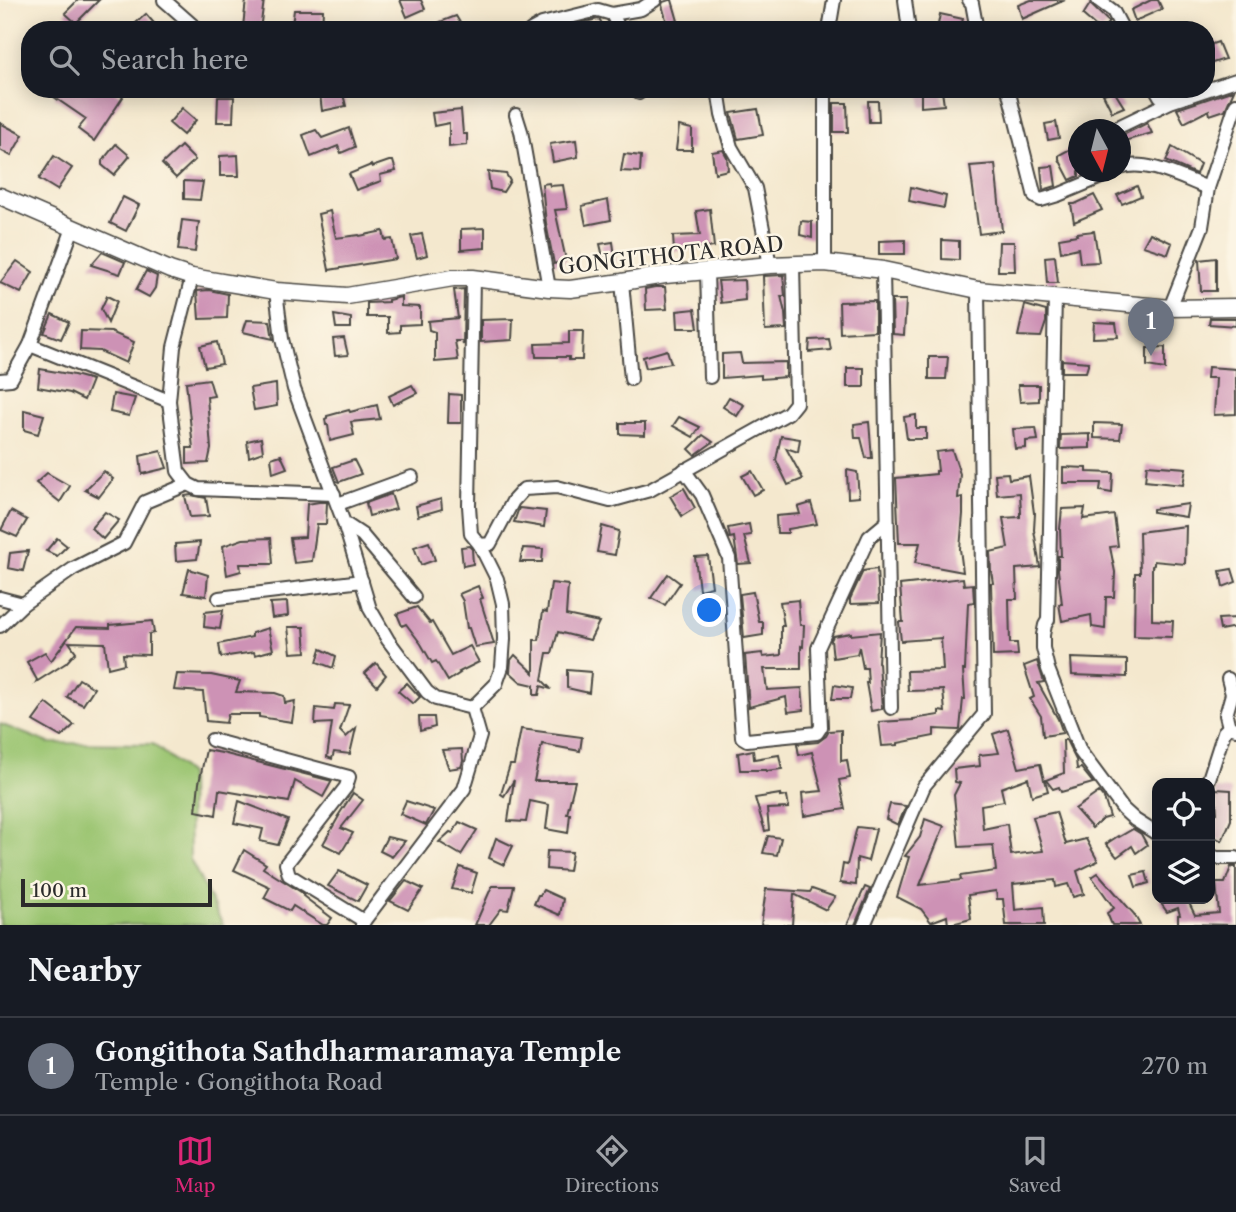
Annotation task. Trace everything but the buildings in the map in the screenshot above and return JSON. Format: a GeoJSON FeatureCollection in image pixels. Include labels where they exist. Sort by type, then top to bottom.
{"type":"FeatureCollection","features":[{"type":"Feature","properties":{"kind":"street"},"geometry":{"type":"LineString","coordinates":[[164,0],[188,21]]}},
{"type":"Feature","properties":{"kind":"street"},"geometry":{"type":"LineString","coordinates":[[554,21],[598,10],[612,13],[641,9],[655,0]]}},
{"type":"Feature","properties":{"kind":"street"},"geometry":{"type":"LineString","coordinates":[[830,21],[834,0]]}},
{"type":"Feature","properties":{"kind":"street"},"geometry":{"type":"LineString","coordinates":[[905,0],[907,21]]}},
{"type":"Feature","properties":{"kind":"street"},"geometry":{"type":"LineString","coordinates":[[969,0],[975,21]]}},
{"type":"Feature","properties":{"kind":"street"},"geometry":{"type":"LineString","coordinates":[[1098,0],[1113,11],[1118,21]]}},
{"type":"Feature","properties":{"kind":"street"},"geometry":{"type":"LineString","coordinates":[[612,13],[616,21]]}},
{"type":"Feature","properties":{"kind":"street"},"geometry":{"type":"LineString","coordinates":[[1215,87],[1236,80]]}},
{"type":"Feature","properties":{"kind":"street"},"geometry":{"type":"LineString","coordinates":[[719,98],[731,147],[755,188],[770,265]]}},
{"type":"Feature","properties":{"kind":"street"},"geometry":{"type":"LineString","coordinates":[[825,98],[825,263]]}},
{"type":"Feature","properties":{"kind":"street"},"geometry":{"type":"LineString","coordinates":[[1010,98],[1035,197],[1041,200],[1089,182]]}},
{"type":"Feature","properties":{"kind":"street"},"geometry":{"type":"LineString","coordinates":[[1163,98],[1170,102]]}},
{"type":"Feature","properties":{"kind":"street"},"geometry":{"type":"LineString","coordinates":[[1131,121],[1182,98]]}},
{"type":"Feature","properties":{"kind":"street"},"geometry":{"type":"LineString","coordinates":[[1170,308],[1202,227],[1208,188],[1236,104]]}},
{"type":"Feature","properties":{"kind":"street"},"geometry":{"type":"LineString","coordinates":[[516,114],[549,288]]}},
{"type":"Feature","properties":{"kind":"street"},"geometry":{"type":"LineString","coordinates":[[1131,166],[1152,167],[1208,188]]}},
{"type":"Feature","properties":{"kind":"street","name":"GONGITHOTA ROAD"},"geometry":{"type":"LineString","coordinates":[[0,197],[170,270],[192,277],[276,291],[347,296],[453,278],[570,289],[665,275],[770,265],[825,263],[883,270],[978,290],[1122,305],[1170,308],[1236,307]]}},
{"type":"Feature","properties":{"kind":"street"},"geometry":{"type":"LineString","coordinates":[[0,380],[11,379],[30,345],[73,228]]}},
{"type":"Feature","properties":{"kind":"street"},"geometry":{"type":"LineString","coordinates":[[480,545],[490,544],[513,501],[524,489],[557,488],[610,501],[650,490],[788,413],[796,403],[793,264]]}},
{"type":"Feature","properties":{"kind":"street"},"geometry":{"type":"LineString","coordinates":[[883,270],[891,708]]}},
{"type":"Feature","properties":{"kind":"street"},"geometry":{"type":"LineString","coordinates":[[707,271],[710,377]]}},
{"type":"Feature","properties":{"kind":"street"},"geometry":{"type":"LineString","coordinates":[[192,277],[174,347],[169,401],[178,471],[188,484],[198,489],[336,499],[412,477]]}},
{"type":"Feature","properties":{"kind":"street"},"geometry":{"type":"LineString","coordinates":[[472,708],[496,684],[502,667],[504,639],[503,604],[497,579],[480,545],[471,534],[469,506],[473,278]]}},
{"type":"Feature","properties":{"kind":"street"},"geometry":{"type":"LineString","coordinates":[[622,282],[631,379]]}},
{"type":"Feature","properties":{"kind":"street"},"geometry":{"type":"LineString","coordinates":[[864,925],[924,786],[984,715],[978,290]]}},
{"type":"Feature","properties":{"kind":"street"},"geometry":{"type":"LineString","coordinates":[[276,291],[282,339],[294,389],[336,499],[370,609],[388,640],[427,692],[436,699],[472,708]]}},
{"type":"Feature","properties":{"kind":"street"},"geometry":{"type":"LineString","coordinates":[[1055,297],[1048,620],[1043,648],[1048,669],[1080,751],[1123,809],[1152,831]]}},
{"type":"Feature","properties":{"kind":"street"},"geometry":{"type":"LineString","coordinates":[[30,345],[169,401]]}},
{"type":"Feature","properties":{"kind":"street"},"geometry":{"type":"LineString","coordinates":[[684,470],[702,495],[729,558],[742,737],[747,740],[817,733],[821,727],[818,648],[869,537],[887,522]]}},
{"type":"Feature","properties":{"kind":"street"},"geometry":{"type":"LineString","coordinates":[[0,626],[23,604],[73,569],[124,543],[145,502],[188,484]]}},
{"type":"Feature","properties":{"kind":"street"},"geometry":{"type":"LineString","coordinates":[[344,523],[362,536],[414,597]]}},
{"type":"Feature","properties":{"kind":"street"},"geometry":{"type":"LineString","coordinates":[[219,598],[362,581]]}},
{"type":"Feature","properties":{"kind":"street"},"geometry":{"type":"LineString","coordinates":[[0,598],[23,604]]}},
{"type":"Feature","properties":{"kind":"street"},"geometry":{"type":"LineString","coordinates":[[1209,778],[1224,732],[1233,728],[1226,715],[1231,694],[1228,678]]}},
{"type":"Feature","properties":{"kind":"street"},"geometry":{"type":"LineString","coordinates":[[212,740],[349,777],[346,787],[286,864],[289,875],[363,923],[464,789],[480,736],[472,708]]}},
{"type":"Feature","properties":{"kind":"street"},"geometry":{"type":"LineString","coordinates":[[1215,857],[1236,858]]}},
{"type":"Feature","properties":{"kind":"green space"},"geometry":{"type":"Polygon","coordinates":[[[0,724],[49,743],[153,744],[189,774],[190,859],[223,925],[0,925],[0,724]]]}},
{"type":"Feature","properties":{"kind":"place","name":"Gongithota Sathdharmaramaya Temple"},"geometry":{"type":"Point","coordinates":[1151,356]}}]}
